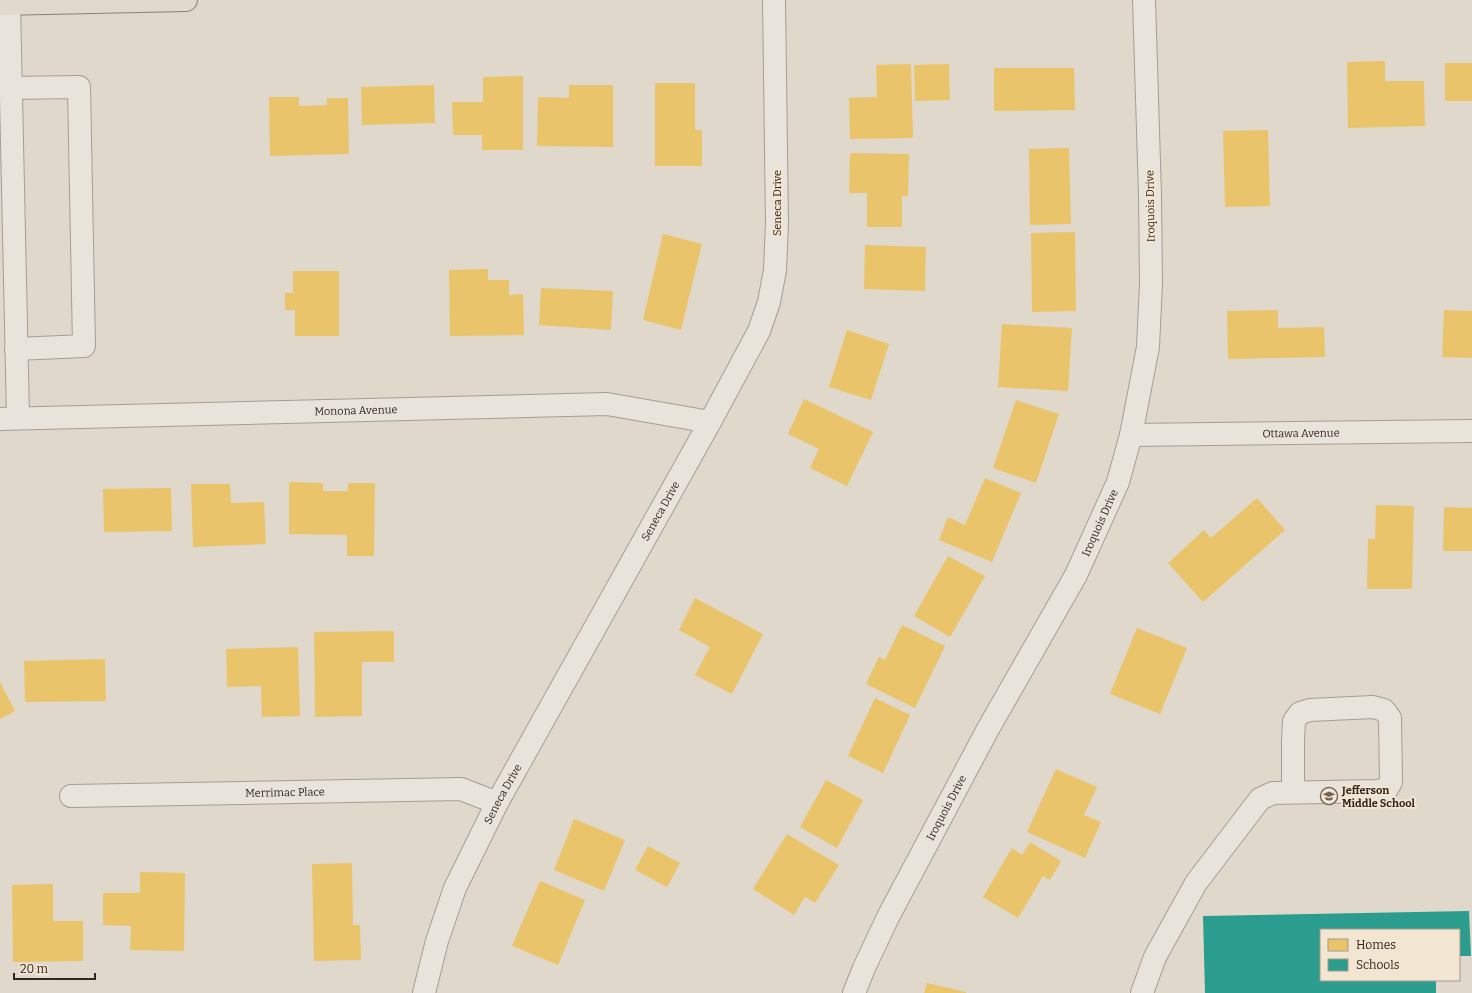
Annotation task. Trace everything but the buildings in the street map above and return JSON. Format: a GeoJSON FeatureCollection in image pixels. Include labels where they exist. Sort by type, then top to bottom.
{"type":"FeatureCollection","features":[{"type":"Feature","properties":{"kind":"main road"},"geometry":{"type":"LineString","coordinates":[[4,4],[186,0]]}},
{"type":"Feature","properties":{"kind":"street","name":"Seneca Drive"},"geometry":{"type":"LineString","coordinates":[[424,993],[437,941],[455,888],[497,803],[710,422],[759,331],[769,302],[776,270],[778,223],[774,0]]}},
{"type":"Feature","properties":{"kind":"street","name":"Iroquois Drive"},"geometry":{"type":"LineString","coordinates":[[854,993],[888,917],[980,743],[1076,576],[1118,482],[1131,435],[1148,347],[1151,284],[1150,195],[1144,0]]}},
{"type":"Feature","properties":{"kind":"street"},"geometry":{"type":"LineString","coordinates":[[4,4],[11,88],[16,349],[9,418]]}},
{"type":"Feature","properties":{"kind":"street"},"geometry":{"type":"LineString","coordinates":[[11,88],[79,87],[84,346],[16,349]]}},
{"type":"Feature","properties":{"kind":"street","name":"Monona Avenue"},"geometry":{"type":"LineString","coordinates":[[9,418],[607,404],[710,422]]}},
{"type":"Feature","properties":{"kind":"street","name":"Ottawa Avenue"},"geometry":{"type":"LineString","coordinates":[[1131,435],[1472,431]]}},
{"type":"Feature","properties":{"kind":"street"},"geometry":{"type":"LineString","coordinates":[[1142,993],[1155,957],[1196,883],[1260,799],[1273,793],[1377,791],[1387,789],[1391,782],[1390,718],[1384,710],[1366,707],[1310,710],[1300,713],[1294,721],[1294,792]]}},
{"type":"Feature","properties":{"kind":"street","name":"Merrimac Place"},"geometry":{"type":"LineString","coordinates":[[71,796],[461,789],[497,803]]}},
{"type":"Feature","properties":{"kind":"place","name":"Jefferson Middle School"},"geometry":{"type":"Point","coordinates":[1329,796]}}]}
